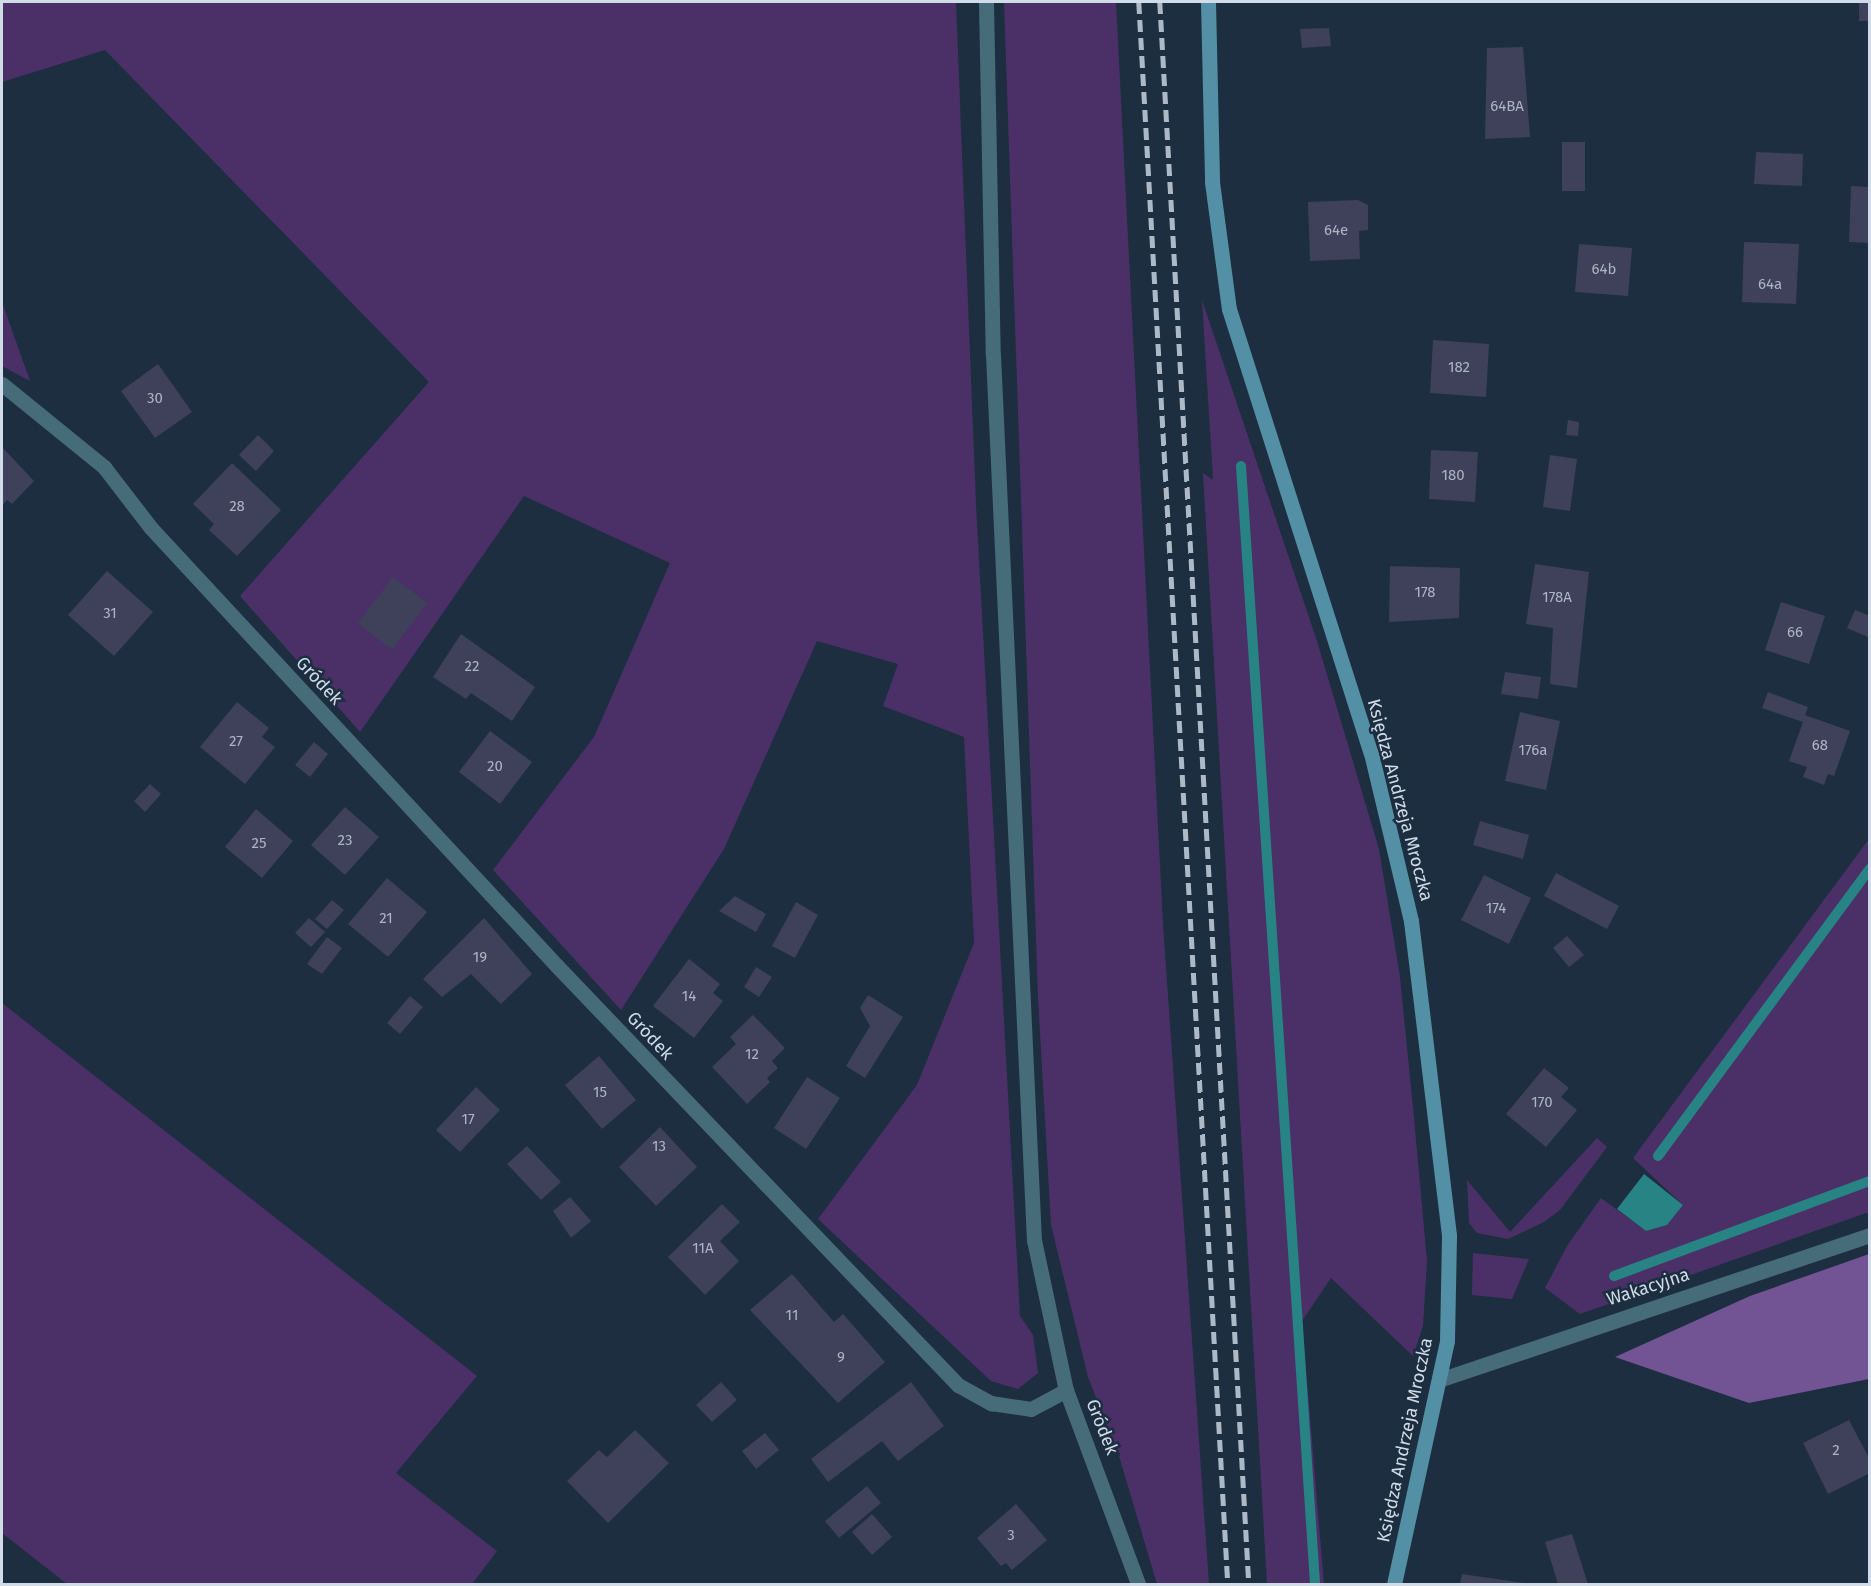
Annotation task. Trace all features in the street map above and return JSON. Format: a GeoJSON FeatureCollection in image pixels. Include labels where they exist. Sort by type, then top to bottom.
{"type":"FeatureCollection","features":[{"type":"Feature","properties":{"kind":"street"},"geometry":{"type":"LineString","coordinates":[[986,2],[994,367],[1033,1228],[1066,1390]]}},
{"type":"Feature","properties":{"kind":"street","name":"Księdza Andrzeja Mroczka"},"geometry":{"type":"LineString","coordinates":[[1208,2],[1212,182],[1229,309],[1371,753],[1411,921],[1449,1236],[1447,1341],[1394,1584]]}},
{"type":"Feature","properties":{"kind":"street","name":"Gródek"},"geometry":{"type":"LineString","coordinates":[[2,384],[104,467],[151,528],[549,957],[958,1385],[991,1403],[1031,1409],[1066,1390],[1138,1584]]}},
{"type":"Feature","properties":{"kind":"street","name":"Wakacyjna"},"geometry":{"type":"LineString","coordinates":[[1439,1380],[1869,1235]]}},
{"type":"Feature","properties":{"kind":"shaded area"},"geometry":{"type":"Polygon","coordinates":[[[2,2],[956,2],[976,504],[1020,1316],[1033,1335],[1038,1373],[1018,1389],[991,1381],[818,1219],[917,1085],[974,943],[964,737],[883,706],[898,664],[817,641],[724,849],[621,1010],[493,870],[594,737],[670,563],[524,496],[360,732],[240,596],[429,382],[105,50],[2,82],[2,2]]]}},
{"type":"Feature","properties":{"kind":"shaded area"},"geometry":{"type":"Polygon","coordinates":[[[1004,2],[1116,2],[1163,924],[1209,1584],[1157,1584],[1119,1456],[1088,1377],[1051,1225],[1038,998],[1004,2]]]}},
{"type":"Feature","properties":{"kind":"shaded area"},"geometry":{"type":"Polygon","coordinates":[[[1202,300],[1317,641],[1379,849],[1400,977],[1413,1107],[1427,1261],[1423,1326],[1413,1356],[1331,1278],[1302,1321],[1324,1584],[1267,1584],[1203,473],[1213,480],[1202,300]]]}},
{"type":"Feature","properties":{"kind":"shaded area"},"geometry":{"type":"Polygon","coordinates":[[[2,302],[30,381],[2,366],[2,302]]]}},
{"type":"Feature","properties":{"kind":"shaded area"},"geometry":{"type":"Polygon","coordinates":[[[1869,839],[1869,1212],[1580,1314],[1545,1288],[1567,1246],[1601,1198],[1646,1231],[1667,1225],[1683,1205],[1633,1158],[1869,839]]]}},
{"type":"Feature","properties":{"kind":"shaded area"},"geometry":{"type":"Polygon","coordinates":[[[2,1003],[477,1376],[396,1473],[497,1551],[472,1584],[67,1584],[2,1533],[2,1003]]]}},
{"type":"Feature","properties":{"kind":"shaded area"},"geometry":{"type":"Polygon","coordinates":[[[1597,1138],[1607,1147],[1560,1210],[1544,1222],[1508,1239],[1477,1233],[1469,1223],[1467,1180],[1510,1232],[1597,1138]]]}},
{"type":"Feature","properties":{"kind":"shaded area"},"geometry":{"type":"Polygon","coordinates":[[[1644,1174],[1683,1205],[1667,1225],[1646,1231],[1617,1209],[1644,1174]]]}},
{"type":"Feature","properties":{"kind":"shaded area"},"geometry":{"type":"Polygon","coordinates":[[[1473,1253],[1529,1259],[1512,1299],[1472,1295],[1473,1253]]]}},
{"type":"Feature","properties":{"kind":"shaded area"},"geometry":{"type":"Polygon","coordinates":[[[1869,1254],[1869,1379],[1749,1403],[1615,1357],[1750,1296],[1869,1254]]]}},
{"type":"Feature","properties":{"kind":"building"},"geometry":{"type":"Polygon","coordinates":[[[1859,2],[1870,2],[1870,21],[1859,21],[1859,2]]]}},
{"type":"Feature","properties":{"kind":"building"},"geometry":{"type":"Polygon","coordinates":[[[1329,28],[1331,46],[1302,48],[1300,29],[1329,28]]]}},
{"type":"Feature","properties":{"kind":"building"},"geometry":{"type":"Polygon","coordinates":[[[1523,47],[1530,137],[1485,139],[1487,48],[1523,47]]]}},
{"type":"Feature","properties":{"kind":"building"},"geometry":{"type":"Polygon","coordinates":[[[1562,142],[1585,142],[1585,191],[1562,191],[1562,142]]]}},
{"type":"Feature","properties":{"kind":"building"},"geometry":{"type":"Polygon","coordinates":[[[1756,152],[1803,154],[1802,186],[1754,184],[1756,152]]]}},
{"type":"Feature","properties":{"kind":"building"},"geometry":{"type":"Polygon","coordinates":[[[1851,186],[1870,187],[1870,243],[1849,242],[1851,186]]]}},
{"type":"Feature","properties":{"kind":"building"},"geometry":{"type":"Polygon","coordinates":[[[1358,200],[1368,205],[1368,230],[1359,231],[1360,259],[1310,261],[1308,202],[1358,200]]]}},
{"type":"Feature","properties":{"kind":"building"},"geometry":{"type":"Polygon","coordinates":[[[1744,242],[1799,244],[1796,304],[1742,302],[1744,242]]]}},
{"type":"Feature","properties":{"kind":"building"},"geometry":{"type":"Polygon","coordinates":[[[1579,244],[1632,248],[1628,296],[1575,292],[1579,244]]]}},
{"type":"Feature","properties":{"kind":"building"},"geometry":{"type":"Polygon","coordinates":[[[1433,340],[1489,344],[1486,397],[1430,393],[1433,340]]]}},
{"type":"Feature","properties":{"kind":"building"},"geometry":{"type":"Polygon","coordinates":[[[158,364],[192,412],[155,438],[121,391],[158,364]]]}},
{"type":"Feature","properties":{"kind":"building"},"geometry":{"type":"Polygon","coordinates":[[[1568,420],[1579,422],[1578,436],[1566,435],[1568,420]]]}},
{"type":"Feature","properties":{"kind":"building"},"geometry":{"type":"Polygon","coordinates":[[[258,435],[274,451],[256,471],[239,455],[258,435]]]}},
{"type":"Feature","properties":{"kind":"building"},"geometry":{"type":"Polygon","coordinates":[[[2,447],[34,481],[12,504],[7,500],[2,506],[2,447]]]}},
{"type":"Feature","properties":{"kind":"building"},"geometry":{"type":"Polygon","coordinates":[[[1431,450],[1478,452],[1475,502],[1429,499],[1431,450]]]}},
{"type":"Feature","properties":{"kind":"building"},"geometry":{"type":"Polygon","coordinates":[[[1550,455],[1577,459],[1570,511],[1543,507],[1550,455]]]}},
{"type":"Feature","properties":{"kind":"building"},"geometry":{"type":"Polygon","coordinates":[[[232,463],[281,510],[237,556],[209,530],[214,524],[193,504],[232,463]]]}},
{"type":"Feature","properties":{"kind":"building"},"geometry":{"type":"Polygon","coordinates":[[[1535,564],[1589,572],[1577,688],[1550,684],[1553,628],[1526,624],[1535,564]]]}},
{"type":"Feature","properties":{"kind":"building"},"geometry":{"type":"Polygon","coordinates":[[[1390,566],[1460,568],[1459,618],[1389,622],[1390,566]]]}},
{"type":"Feature","properties":{"kind":"building"},"geometry":{"type":"Polygon","coordinates":[[[107,571],[153,612],[114,656],[68,615],[107,571]]]}},
{"type":"Feature","properties":{"kind":"building"},"geometry":{"type":"Polygon","coordinates":[[[393,577],[427,603],[392,650],[358,623],[393,577]]]}},
{"type":"Feature","properties":{"kind":"building"},"geometry":{"type":"Polygon","coordinates":[[[1781,602],[1825,616],[1809,664],[1765,650],[1781,602]]]}},
{"type":"Feature","properties":{"kind":"building"},"geometry":{"type":"Polygon","coordinates":[[[1855,610],[1870,616],[1870,638],[1847,628],[1855,610]]]}},
{"type":"Feature","properties":{"kind":"building"},"geometry":{"type":"Polygon","coordinates":[[[461,634],[535,687],[512,721],[471,693],[466,699],[433,677],[461,634]]]}},
{"type":"Feature","properties":{"kind":"building"},"geometry":{"type":"Polygon","coordinates":[[[1505,672],[1541,677],[1538,699],[1501,694],[1505,672]]]}},
{"type":"Feature","properties":{"kind":"building"},"geometry":{"type":"Polygon","coordinates":[[[1768,692],[1808,707],[1805,715],[1850,731],[1834,776],[1828,774],[1824,785],[1803,777],[1807,767],[1789,761],[1803,722],[1762,708],[1768,692]]]}},
{"type":"Feature","properties":{"kind":"building"},"geometry":{"type":"Polygon","coordinates":[[[237,702],[269,728],[262,737],[275,747],[245,784],[200,747],[237,702]]]}},
{"type":"Feature","properties":{"kind":"building"},"geometry":{"type":"Polygon","coordinates":[[[1520,712],[1560,721],[1546,790],[1505,781],[1520,712]]]}},
{"type":"Feature","properties":{"kind":"building"},"geometry":{"type":"Polygon","coordinates":[[[490,731],[532,762],[500,804],[459,772],[490,731]]]}},
{"type":"Feature","properties":{"kind":"building"},"geometry":{"type":"Polygon","coordinates":[[[314,742],[328,754],[310,777],[295,765],[314,742]]]}},
{"type":"Feature","properties":{"kind":"building"},"geometry":{"type":"Polygon","coordinates":[[[150,784],[161,794],[145,812],[134,801],[150,784]]]}},
{"type":"Feature","properties":{"kind":"building"},"geometry":{"type":"Polygon","coordinates":[[[345,807],[379,837],[345,875],[311,845],[345,807]]]}},
{"type":"Feature","properties":{"kind":"building"},"geometry":{"type":"Polygon","coordinates":[[[256,809],[293,841],[262,878],[225,847],[256,809]]]}},
{"type":"Feature","properties":{"kind":"building"},"geometry":{"type":"Polygon","coordinates":[[[1480,821],[1529,835],[1523,859],[1473,845],[1480,821]]]}},
{"type":"Feature","properties":{"kind":"building"},"geometry":{"type":"Polygon","coordinates":[[[1556,873],[1619,906],[1607,929],[1544,896],[1556,873]]]}},
{"type":"Feature","properties":{"kind":"building"},"geometry":{"type":"Polygon","coordinates":[[[1484,875],[1531,898],[1509,944],[1461,920],[1484,875]]]}},
{"type":"Feature","properties":{"kind":"building"},"geometry":{"type":"Polygon","coordinates":[[[387,878],[427,912],[388,957],[348,924],[387,878]]]}},
{"type":"Feature","properties":{"kind":"building"},"geometry":{"type":"Polygon","coordinates":[[[735,896],[766,914],[756,932],[719,911],[735,896]]]}},
{"type":"Feature","properties":{"kind":"building"},"geometry":{"type":"Polygon","coordinates":[[[332,900],[344,910],[327,929],[315,919],[332,900]]]}},
{"type":"Feature","properties":{"kind":"building"},"geometry":{"type":"Polygon","coordinates":[[[796,902],[818,915],[795,958],[772,946],[796,902]]]}},
{"type":"Feature","properties":{"kind":"building"},"geometry":{"type":"Polygon","coordinates":[[[309,918],[325,932],[311,947],[295,933],[309,918]]]}},
{"type":"Feature","properties":{"kind":"building"},"geometry":{"type":"Polygon","coordinates":[[[484,918],[532,974],[501,1004],[471,974],[442,997],[423,979],[484,918]]]}},
{"type":"Feature","properties":{"kind":"building"},"geometry":{"type":"Polygon","coordinates":[[[1567,936],[1584,955],[1569,967],[1553,948],[1567,936]]]}},
{"type":"Feature","properties":{"kind":"building"},"geometry":{"type":"Polygon","coordinates":[[[327,937],[342,948],[322,974],[307,964],[327,937]]]}},
{"type":"Feature","properties":{"kind":"building"},"geometry":{"type":"Polygon","coordinates":[[[689,959],[720,984],[713,993],[723,1001],[694,1038],[653,1006],[689,959]]]}},
{"type":"Feature","properties":{"kind":"building"},"geometry":{"type":"Polygon","coordinates":[[[756,967],[772,977],[759,997],[744,987],[756,967]]]}},
{"type":"Feature","properties":{"kind":"building"},"geometry":{"type":"Polygon","coordinates":[[[868,995],[903,1017],[865,1078],[846,1066],[870,1026],[860,1008],[868,995]]]}},
{"type":"Feature","properties":{"kind":"building"},"geometry":{"type":"Polygon","coordinates":[[[410,996],[423,1007],[400,1034],[387,1023],[410,996]]]}},
{"type":"Feature","properties":{"kind":"building"},"geometry":{"type":"Polygon","coordinates":[[[753,1015],[785,1048],[772,1061],[778,1068],[767,1078],[770,1082],[747,1104],[712,1067],[736,1044],[730,1037],[753,1015]]]}},
{"type":"Feature","properties":{"kind":"building"},"geometry":{"type":"Polygon","coordinates":[[[599,1056],[636,1100],[602,1129],[565,1085],[599,1056]]]}},
{"type":"Feature","properties":{"kind":"building"},"geometry":{"type":"Polygon","coordinates":[[[1544,1068],[1569,1088],[1561,1097],[1577,1110],[1546,1147],[1506,1114],[1544,1068]]]}},
{"type":"Feature","properties":{"kind":"building"},"geometry":{"type":"Polygon","coordinates":[[[807,1077],[840,1098],[806,1149],[774,1128],[807,1077]]]}},
{"type":"Feature","properties":{"kind":"building"},"geometry":{"type":"Polygon","coordinates":[[[476,1087],[500,1110],[460,1152],[436,1130],[476,1087]]]}},
{"type":"Feature","properties":{"kind":"building"},"geometry":{"type":"Polygon","coordinates":[[[660,1127],[697,1167],[656,1206],[619,1167],[660,1127]]]}},
{"type":"Feature","properties":{"kind":"building"},"geometry":{"type":"Polygon","coordinates":[[[527,1146],[561,1182],[541,1200],[507,1164],[527,1146]]]}},
{"type":"Feature","properties":{"kind":"building"},"geometry":{"type":"Polygon","coordinates":[[[570,1197],[591,1221],[571,1238],[553,1211],[570,1197]]]}},
{"type":"Feature","properties":{"kind":"building"},"geometry":{"type":"Polygon","coordinates":[[[722,1204],[740,1222],[720,1241],[739,1261],[705,1295],[668,1257],[722,1204]]]}},
{"type":"Feature","properties":{"kind":"building"},"geometry":{"type":"Polygon","coordinates":[[[792,1274],[834,1322],[843,1314],[885,1362],[838,1403],[750,1310],[792,1274]]]}},
{"type":"Feature","properties":{"kind":"building"},"geometry":{"type":"Polygon","coordinates":[[[721,1382],[737,1400],[712,1422],[696,1405],[721,1382]]]}},
{"type":"Feature","properties":{"kind":"building"},"geometry":{"type":"Polygon","coordinates":[[[911,1382],[944,1426],[898,1461],[882,1441],[828,1482],[811,1459],[911,1382]]]}},
{"type":"Feature","properties":{"kind":"building"},"geometry":{"type":"Polygon","coordinates":[[[1849,1420],[1870,1460],[1870,1473],[1828,1494],[1803,1443],[1849,1420]]]}},
{"type":"Feature","properties":{"kind":"building"},"geometry":{"type":"Polygon","coordinates":[[[635,1430],[669,1463],[608,1523],[567,1481],[599,1450],[607,1457],[635,1430]]]}},
{"type":"Feature","properties":{"kind":"building"},"geometry":{"type":"Polygon","coordinates":[[[765,1433],[779,1450],[756,1469],[742,1451],[765,1433]]]}},
{"type":"Feature","properties":{"kind":"building"},"geometry":{"type":"Polygon","coordinates":[[[867,1486],[881,1503],[839,1538],[825,1521],[867,1486]]]}},
{"type":"Feature","properties":{"kind":"building"},"geometry":{"type":"Polygon","coordinates":[[[1016,1504],[1047,1540],[1012,1570],[1006,1563],[1001,1566],[977,1538],[1016,1504]]]}},
{"type":"Feature","properties":{"kind":"building"},"geometry":{"type":"Polygon","coordinates":[[[872,1514],[892,1537],[872,1555],[852,1532],[872,1514]]]}},
{"type":"Feature","properties":{"kind":"building"},"geometry":{"type":"Polygon","coordinates":[[[1572,1534],[1588,1584],[1558,1584],[1545,1542],[1572,1534]]]}},
{"type":"Feature","properties":{"kind":"building"},"geometry":{"type":"Polygon","coordinates":[[[1462,1574],[1524,1583],[1524,1584],[1460,1584],[1462,1574]]]}},
{"type":"Feature","properties":{"kind":"waterway"},"geometry":{"type":"LineString","coordinates":[[1241,466],[1315,1584]]}},
{"type":"Feature","properties":{"kind":"waterway"},"geometry":{"type":"LineString","coordinates":[[1658,1156],[1870,868]]}},
{"type":"Feature","properties":{"kind":"waterway"},"geometry":{"type":"LineString","coordinates":[[1614,1276],[1870,1181]]}},
{"type":"Feature","properties":{"kind":"railway"},"geometry":{"type":"LineString","coordinates":[[1139,2],[1228,1584]]}},
{"type":"Feature","properties":{"kind":"railway"},"geometry":{"type":"LineString","coordinates":[[1160,2],[1249,1584]]}}]}
